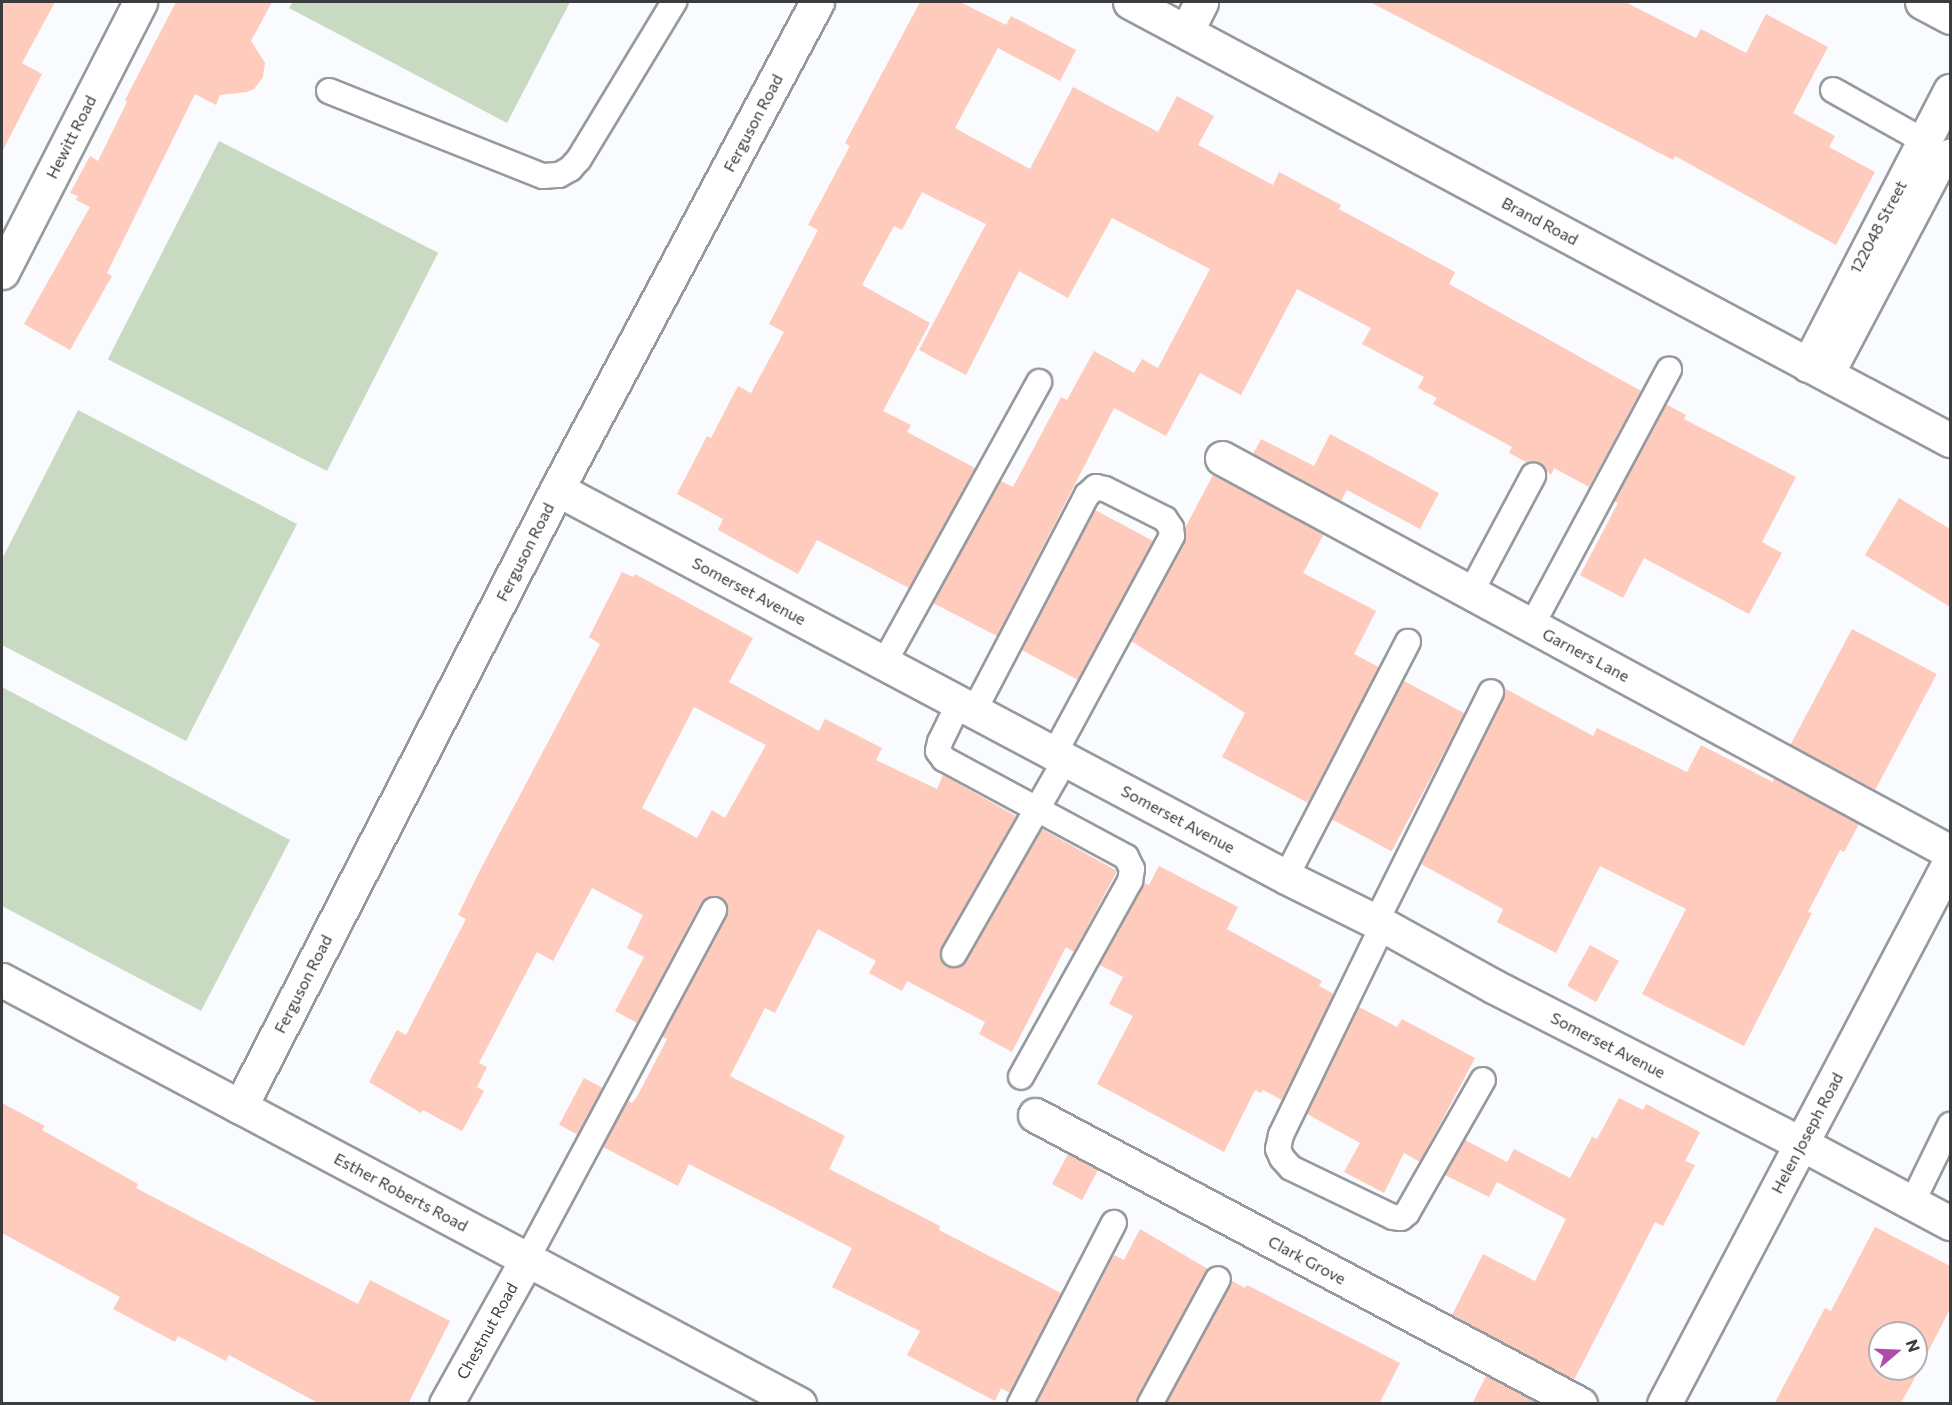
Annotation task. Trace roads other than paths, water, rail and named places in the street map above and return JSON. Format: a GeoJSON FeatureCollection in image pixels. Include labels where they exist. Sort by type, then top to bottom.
{"type":"FeatureCollection","features":[{"type":"Feature","properties":{"kind":"street","name":"Hewitt Road"},"geometry":{"type":"LineString","coordinates":[[2,272],[140,2]]}},
{"type":"Feature","properties":{"kind":"street","name":"Ferguson Road"},"geometry":{"type":"LineString","coordinates":[[240,1107],[557,489],[817,2]]}},
{"type":"Feature","properties":{"kind":"street","name":"Brand Road"},"geometry":{"type":"LineString","coordinates":[[1130,2],[1950,440]]}},
{"type":"Feature","properties":{"kind":"street"},"geometry":{"type":"LineString","coordinates":[[1186,30],[1201,2]]}},
{"type":"Feature","properties":{"kind":"street"},"geometry":{"type":"LineString","coordinates":[[1922,2],[1950,17]]}},
{"type":"Feature","properties":{"kind":"street","name":"122048 Street"},"geometry":{"type":"LineString","coordinates":[[1820,371],[1937,146],[1950,91]]}},
{"type":"Feature","properties":{"kind":"street","name":"Garners Lane"},"geometry":{"type":"LineString","coordinates":[[1222,458],[1950,852]]}},
{"type":"Feature","properties":{"kind":"street","name":"Somerset Avenue"},"geometry":{"type":"LineString","coordinates":[[557,489],[1286,877],[1379,923],[1495,987],[1802,1144],[1950,1223]]}},
{"type":"Feature","properties":{"kind":"street","name":"Helen Joseph Road"},"geometry":{"type":"LineString","coordinates":[[1664,1404],[1950,861]]}},
{"type":"Feature","properties":{"kind":"street","name":"Esther Roberts Road"},"geometry":{"type":"LineString","coordinates":[[3,983],[800,1404]]}},
{"type":"Feature","properties":{"kind":"street","name":"Clark Grove"},"geometry":{"type":"LineString","coordinates":[[1035,1115],[1580,1404]]}},
{"type":"Feature","properties":{"kind":"street","name":"Chestnut Road"},"geometry":{"type":"LineString","coordinates":[[446,1404],[527,1259]]}},
{"type":"Feature","properties":{"kind":"lane"},"geometry":{"type":"LineString","coordinates":[[329,91],[543,176],[559,175],[570,169],[579,159],[674,2]]}},
{"type":"Feature","properties":{"kind":"lane"},"geometry":{"type":"LineString","coordinates":[[1833,90],[1937,146]]}},
{"type":"Feature","properties":{"kind":"lane"},"geometry":{"type":"LineString","coordinates":[[1532,626],[1669,369]]}},
{"type":"Feature","properties":{"kind":"lane"},"geometry":{"type":"LineString","coordinates":[[884,663],[1039,382]]}},
{"type":"Feature","properties":{"kind":"lane"},"geometry":{"type":"LineString","coordinates":[[1471,592],[1533,476]]}},
{"type":"Feature","properties":{"kind":"lane"},"geometry":{"type":"LineString","coordinates":[[954,954],[1038,808],[1060,757],[1172,536],[1171,528],[1165,519],[1106,489],[1096,487],[1087,495],[966,707],[940,742],[938,751],[944,759],[1038,808],[1126,856],[1132,869],[1130,881],[1021,1077]]}},
{"type":"Feature","properties":{"kind":"lane"},"geometry":{"type":"LineString","coordinates":[[1286,877],[1408,642]]}},
{"type":"Feature","properties":{"kind":"lane"},"geometry":{"type":"LineString","coordinates":[[1482,1080],[1407,1213],[1401,1218],[1393,1217],[1291,1168],[1278,1149],[1281,1135],[1379,923],[1491,692]]}},
{"type":"Feature","properties":{"kind":"lane"},"geometry":{"type":"LineString","coordinates":[[527,1259],[714,910]]}},
{"type":"Feature","properties":{"kind":"lane"},"geometry":{"type":"LineString","coordinates":[[1912,1203],[1950,1125]]}},
{"type":"Feature","properties":{"kind":"lane"},"geometry":{"type":"LineString","coordinates":[[1020,1404],[1114,1223]]}},
{"type":"Feature","properties":{"kind":"lane"},"geometry":{"type":"LineString","coordinates":[[1150,1404],[1218,1279]]}}]}
